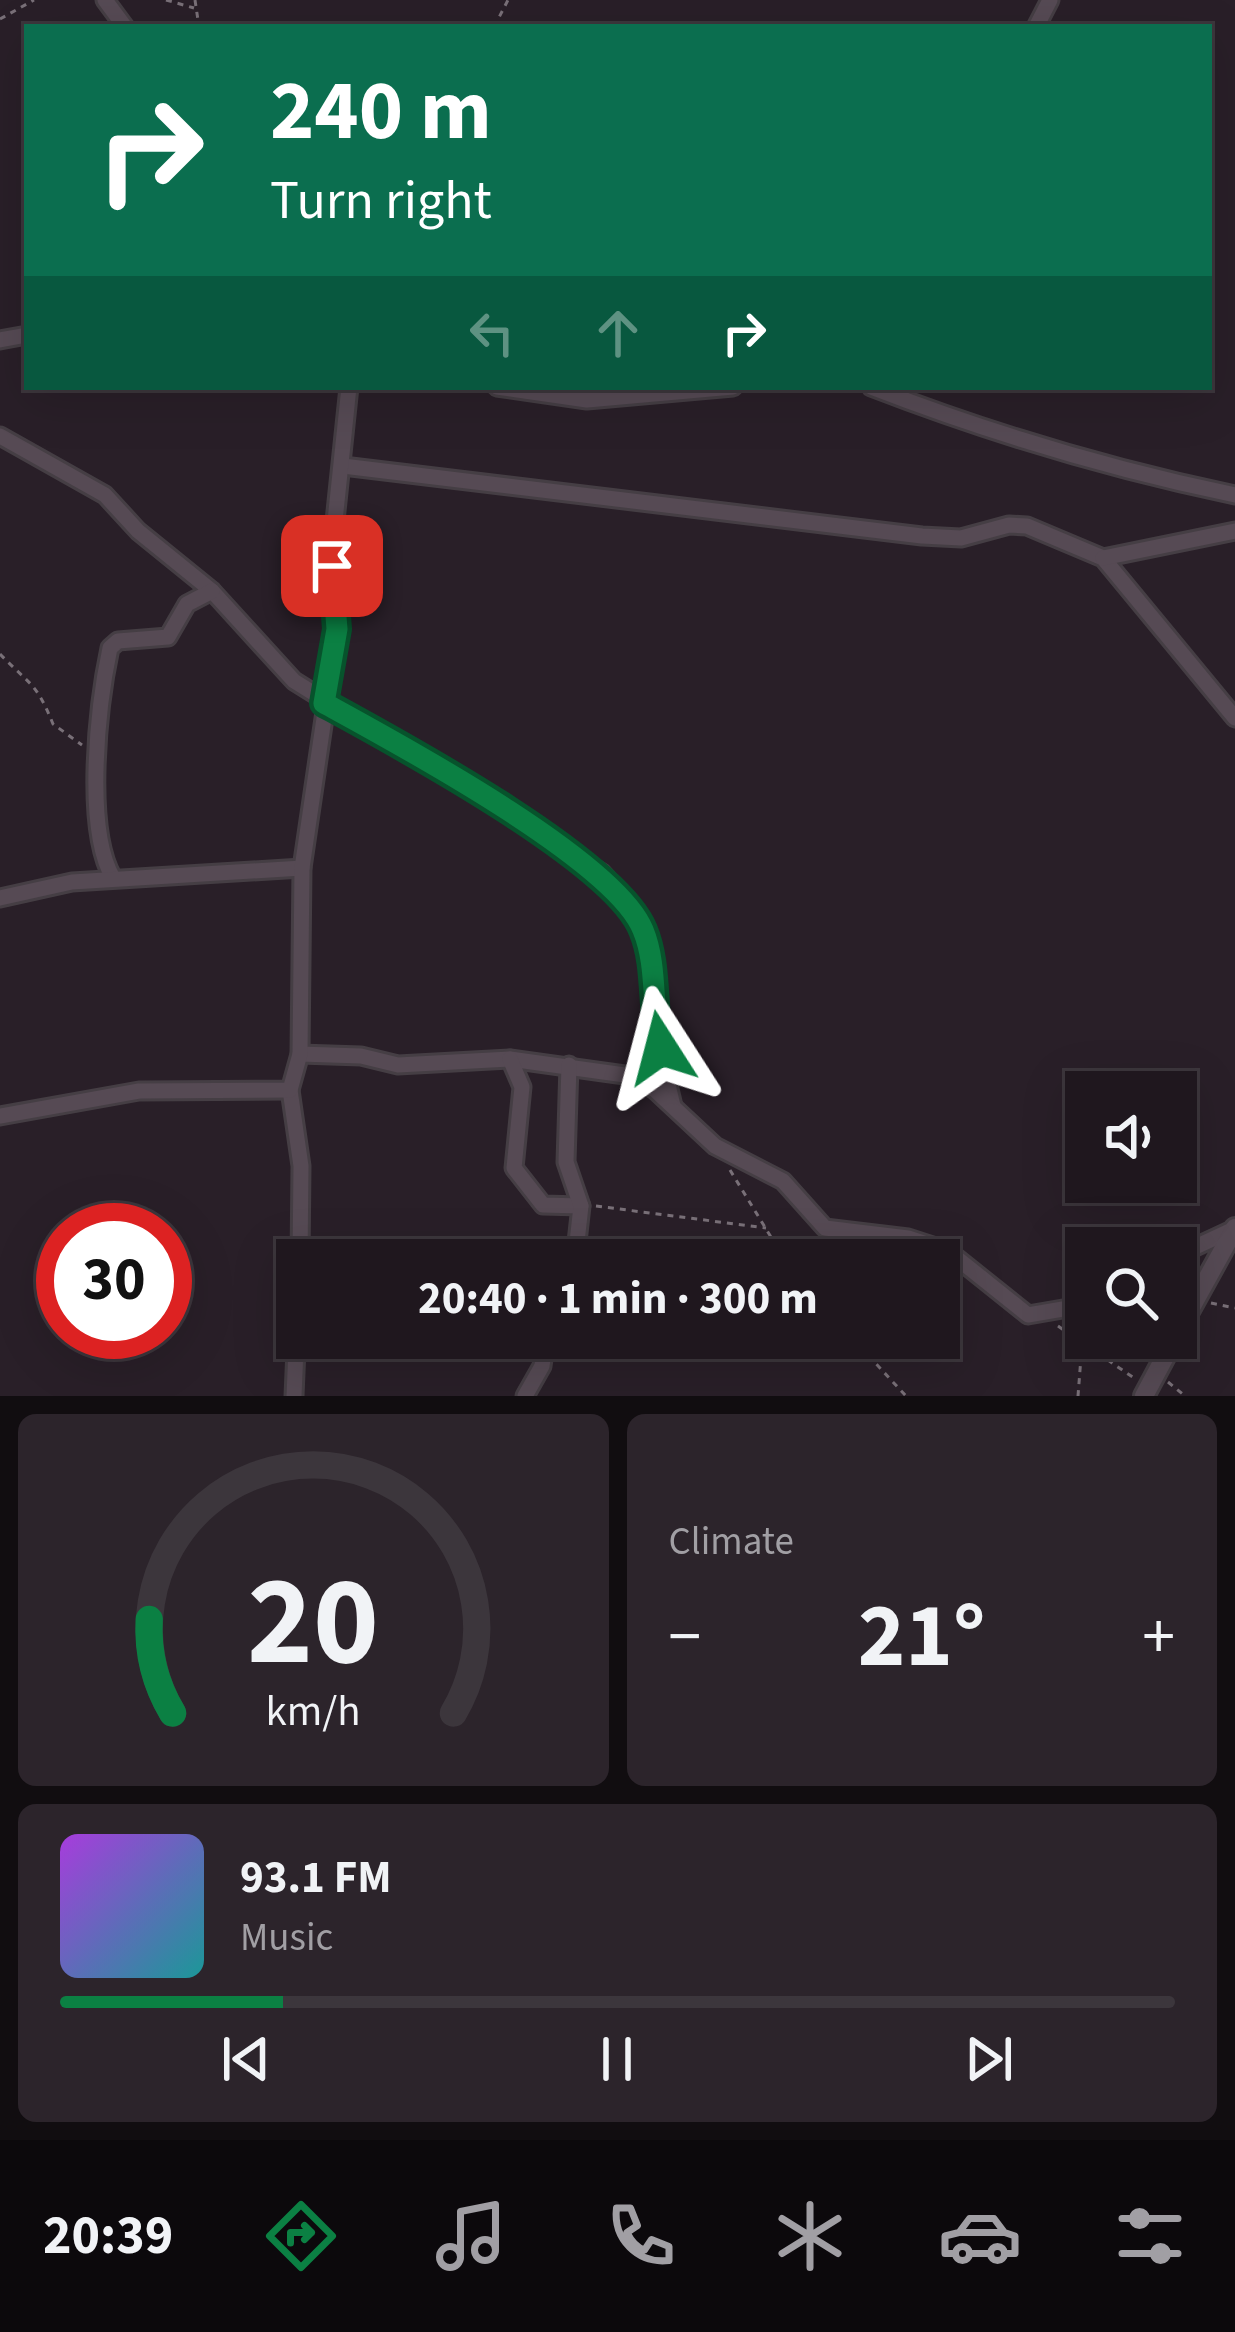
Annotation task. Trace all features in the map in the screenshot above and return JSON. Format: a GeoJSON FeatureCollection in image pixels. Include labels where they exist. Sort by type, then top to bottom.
{"type":"FeatureCollection","features":[{"type":"Feature","properties":{"kind":"street"},"geometry":{"type":"LineString","coordinates":[[300,1239],[301,1166],[290,1090],[300,1054],[302,868],[337,629],[333,540],[350,390]]}},
{"type":"Feature","properties":{"kind":"street"},"geometry":{"type":"LineString","coordinates":[[518,390],[587,400],[699,390]]}},
{"type":"Feature","properties":{"kind":"street"},"geometry":{"type":"LineString","coordinates":[[879,390],[959,421],[1045,443],[1082,461],[1235,495]]}},
{"type":"Feature","properties":{"kind":"street"},"geometry":{"type":"LineString","coordinates":[[0,436],[105,494],[138,531],[212,591],[294,682],[424,758],[602,873],[628,901],[651,956],[653,1017],[673,1106]]}},
{"type":"Feature","properties":{"kind":"street"},"geometry":{"type":"LineString","coordinates":[[343,466],[922,536],[961,538],[1009,525],[1027,526],[1103,558],[1235,718]]}},
{"type":"Feature","properties":{"kind":"street"},"geometry":{"type":"LineString","coordinates":[[1103,558],[1235,531]]}},
{"type":"Feature","properties":{"kind":"street"},"geometry":{"type":"LineString","coordinates":[[113,878],[99,837],[98,765],[110,648],[118,641],[168,637],[187,604],[212,591]]}},
{"type":"Feature","properties":{"kind":"street"},"geometry":{"type":"LineString","coordinates":[[0,898],[113,878],[302,868]]}},
{"type":"Feature","properties":{"kind":"street"},"geometry":{"type":"LineString","coordinates":[[300,1054],[362,1056],[398,1065],[510,1059],[632,1076],[715,1146],[783,1181],[824,1228],[908,1238],[948,1251],[1028,1315],[1065,1309]]}},
{"type":"Feature","properties":{"kind":"street"},"geometry":{"type":"LineString","coordinates":[[510,1059],[522,1087],[514,1168],[543,1205],[581,1206]]}},
{"type":"Feature","properties":{"kind":"street"},"geometry":{"type":"LineString","coordinates":[[569,1065],[566,1162],[581,1206],[577,1239]]}},
{"type":"Feature","properties":{"kind":"street"},"geometry":{"type":"LineString","coordinates":[[0,1116],[139,1090],[290,1090]]}},
{"type":"Feature","properties":{"kind":"street"},"geometry":{"type":"LineString","coordinates":[[1197,1246],[1234,1228]]}},
{"type":"Feature","properties":{"kind":"street"},"geometry":{"type":"LineString","coordinates":[[1197,1296],[1234,1228]]}},
{"type":"Feature","properties":{"kind":"street"},"geometry":{"type":"LineString","coordinates":[[294,1396],[296,1359]]}},
{"type":"Feature","properties":{"kind":"street"},"geometry":{"type":"LineString","coordinates":[[525,1396],[543,1359]]}},
{"type":"Feature","properties":{"kind":"street"},"geometry":{"type":"LineString","coordinates":[[1150,1386],[1164,1359]]}},
{"type":"Feature","properties":{"kind":"path"},"geometry":{"type":"LineString","coordinates":[[0,19],[34,0]]}},
{"type":"Feature","properties":{"kind":"path"},"geometry":{"type":"LineString","coordinates":[[166,0],[194,8]]}},
{"type":"Feature","properties":{"kind":"path"},"geometry":{"type":"LineString","coordinates":[[195,0],[198,24]]}},
{"type":"Feature","properties":{"kind":"path"},"geometry":{"type":"LineString","coordinates":[[0,654],[35,683],[48,701],[50,719],[98,765]]}},
{"type":"Feature","properties":{"kind":"path"},"geometry":{"type":"LineString","coordinates":[[715,1146],[773,1239]]}},
{"type":"Feature","properties":{"kind":"path"},"geometry":{"type":"LineString","coordinates":[[581,1206],[664,1211],[690,1220],[766,1228]]}},
{"type":"Feature","properties":{"kind":"path"},"geometry":{"type":"LineString","coordinates":[[1028,1315],[1065,1334]]}},
{"type":"Feature","properties":{"kind":"path"},"geometry":{"type":"LineString","coordinates":[[872,1359],[906,1396]]}},
{"type":"Feature","properties":{"kind":"path"},"geometry":{"type":"LineString","coordinates":[[1078,1396],[1081,1359]]}},
{"type":"Feature","properties":{"kind":"path"},"geometry":{"type":"LineString","coordinates":[[1108,1359],[1150,1386],[1186,1396]]}},
{"type":"Feature","properties":{"kind":"route"},"geometry":{"type":"LineString","coordinates":[[332,566],[337,629],[324,703],[424,758],[602,873],[628,901],[643,929],[651,956],[653,1017],[661,1048]]}}]}
